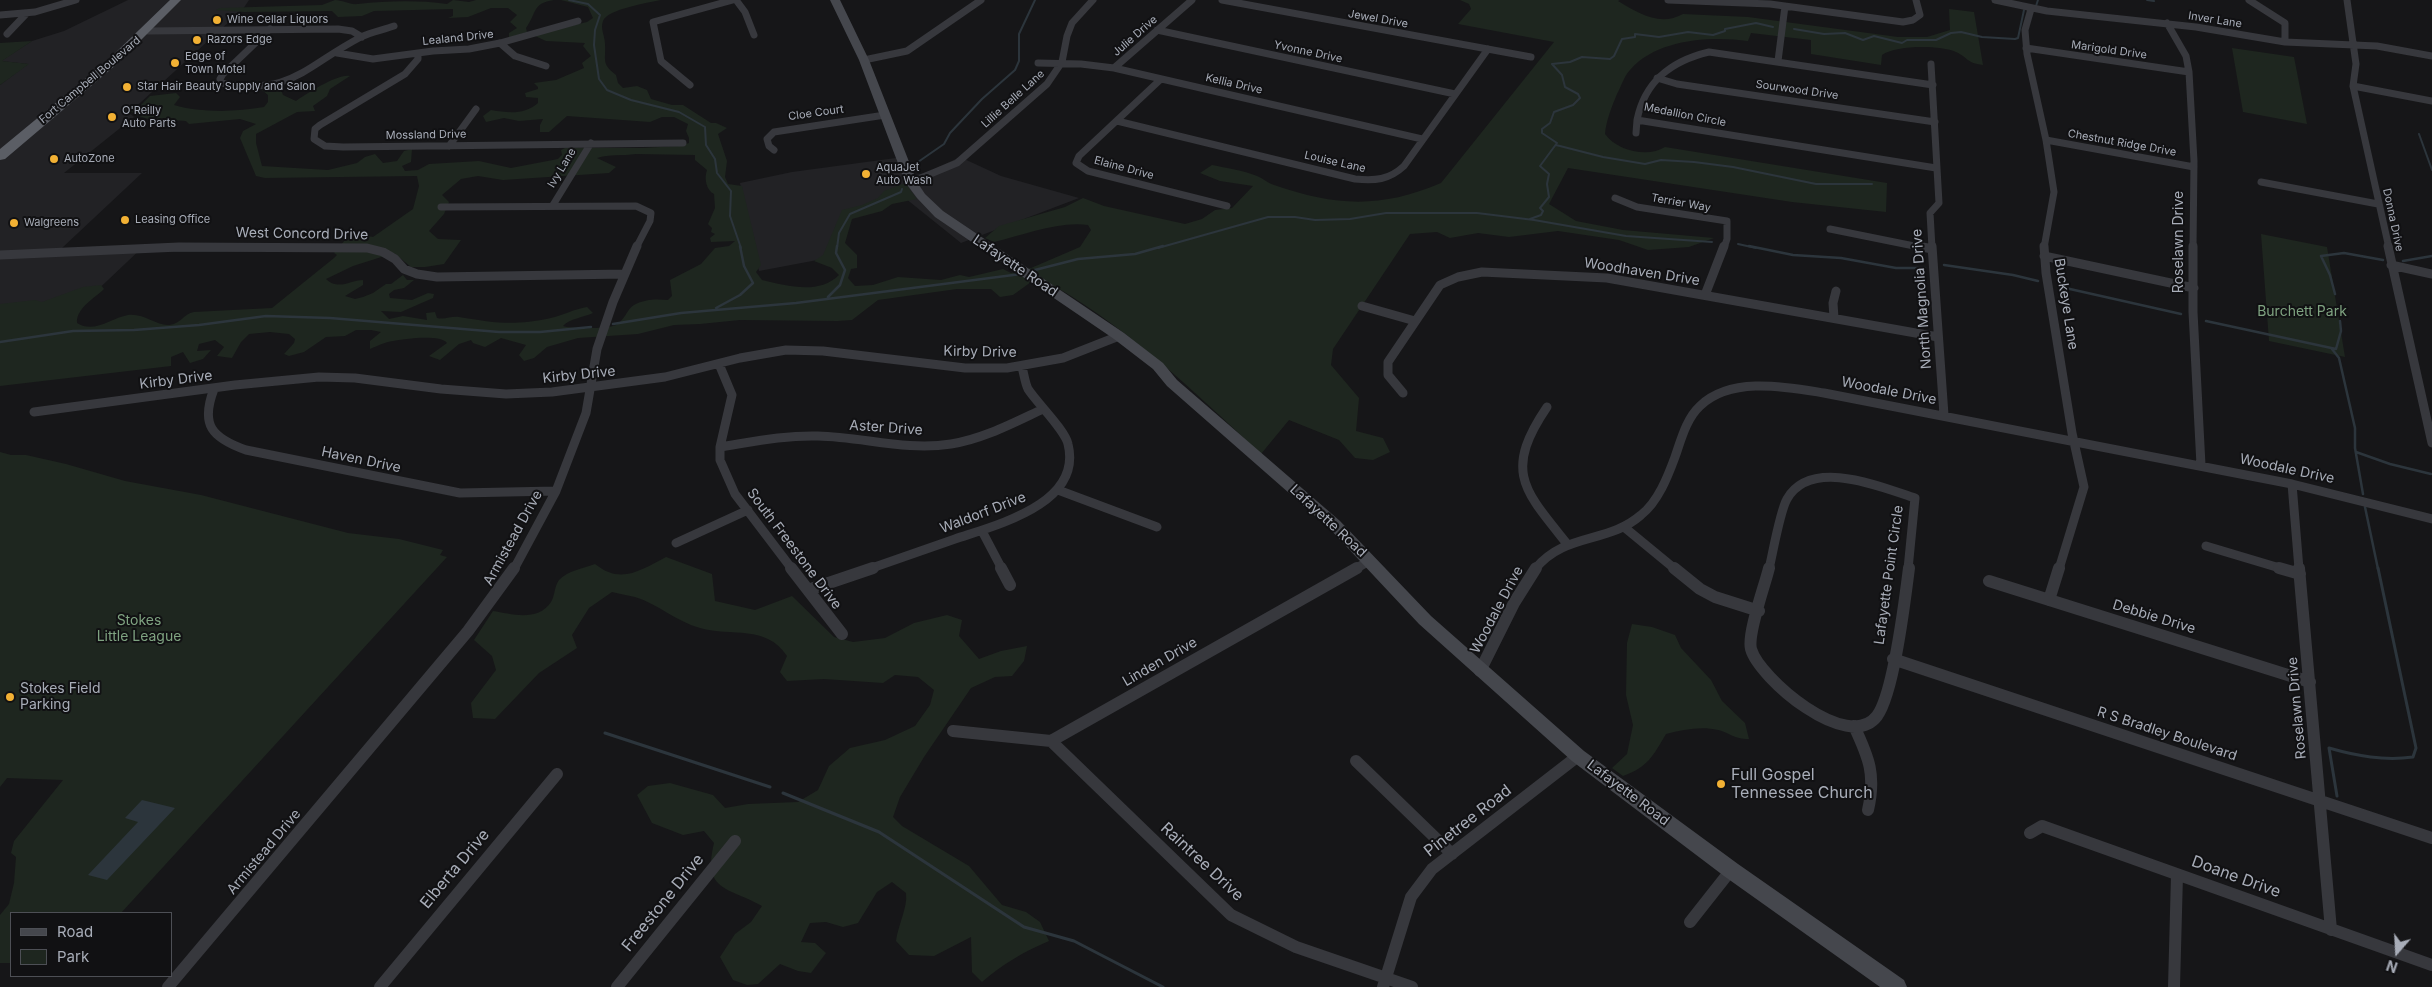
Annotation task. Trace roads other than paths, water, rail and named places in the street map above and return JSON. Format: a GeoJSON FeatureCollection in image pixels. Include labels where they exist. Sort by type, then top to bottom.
{"type":"FeatureCollection","features":[{"type":"Feature","properties":{"kind":"highway","name":"Fort Campbell Boulevard"},"geometry":{"type":"LineString","coordinates":[[0,156],[148,31],[176,0]]}},
{"type":"Feature","properties":{"kind":"main road","name":"Lafayette Road"},"geometry":{"type":"LineString","coordinates":[[835,0],[864,60],[911,182],[921,196],[939,214],[1119,336],[1158,366],[1178,387],[1336,525],[1425,620],[1480,672],[1578,756],[1731,870],[1897,987]]}},
{"type":"Feature","properties":{"kind":"street"},"geometry":{"type":"LineString","coordinates":[[0,15],[27,13],[76,0]]}},
{"type":"Feature","properties":{"kind":"street"},"geometry":{"type":"LineString","coordinates":[[690,85],[661,61],[653,22],[735,0],[745,12],[754,36]]}},
{"type":"Feature","properties":{"kind":"street"},"geometry":{"type":"LineString","coordinates":[[864,60],[907,50],[981,0]]}},
{"type":"Feature","properties":{"kind":"street","name":"Lillie Belle Lane"},"geometry":{"type":"LineString","coordinates":[[911,182],[947,168],[964,157],[1059,73],[1063,64],[1071,26],[1093,0]]}},
{"type":"Feature","properties":{"kind":"street","name":"Julie Drive"},"geometry":{"type":"LineString","coordinates":[[1114,68],[1192,0]]}},
{"type":"Feature","properties":{"kind":"street","name":"Jewel Drive"},"geometry":{"type":"LineString","coordinates":[[1222,0],[1531,57]]}},
{"type":"Feature","properties":{"kind":"street"},"geometry":{"type":"LineString","coordinates":[[1668,0],[1761,3],[1903,22],[1918,18],[1921,13],[1917,3]]}},
{"type":"Feature","properties":{"kind":"street","name":"Inver Lane"},"geometry":{"type":"LineString","coordinates":[[1995,0],[2031,9],[2167,23],[2285,42],[2377,46],[2432,56]]}},
{"type":"Feature","properties":{"kind":"street"},"geometry":{"type":"LineString","coordinates":[[2249,0],[2273,13],[2285,23],[2285,42]]}},
{"type":"Feature","properties":{"kind":"street","name":"Donna Drive"},"geometry":{"type":"LineString","coordinates":[[2347,0],[2357,71],[2353,86],[2391,265],[2432,443]]}},
{"type":"Feature","properties":{"kind":"street"},"geometry":{"type":"LineString","coordinates":[[1273,9],[1279,2]]}},
{"type":"Feature","properties":{"kind":"street"},"geometry":{"type":"LineString","coordinates":[[1778,61],[1786,6]]}},
{"type":"Feature","properties":{"kind":"street","name":"Buckeye Lane"},"geometry":{"type":"LineString","coordinates":[[2031,9],[2026,30],[2026,48],[2046,140],[2054,192],[2044,241],[2044,256],[2074,441],[2083,480],[2083,494],[2049,600]]}},
{"type":"Feature","properties":{"kind":"street"},"geometry":{"type":"LineString","coordinates":[[7,34],[27,13]]}},
{"type":"Feature","properties":{"kind":"street","name":"Lealand Drive"},"geometry":{"type":"LineString","coordinates":[[337,54],[373,59],[469,49],[500,43],[578,21]]}},
{"type":"Feature","properties":{"kind":"street","name":"Roselawn Drive"},"geometry":{"type":"LineString","coordinates":[[2167,23],[2186,56],[2189,72],[2194,167],[2195,365],[2201,466]]}},
{"type":"Feature","properties":{"kind":"street"},"geometry":{"type":"LineString","coordinates":[[270,29],[223,74],[220,79],[221,83],[243,87],[280,84],[337,54],[362,37],[394,26]]}},
{"type":"Feature","properties":{"kind":"street"},"geometry":{"type":"LineString","coordinates":[[148,31],[338,29],[352,32],[362,37]]}},
{"type":"Feature","properties":{"kind":"street","name":"Yvonne Drive"},"geometry":{"type":"LineString","coordinates":[[1157,30],[1455,94]]}},
{"type":"Feature","properties":{"kind":"street"},"geometry":{"type":"LineString","coordinates":[[500,43],[506,50],[517,57],[546,66]]}},
{"type":"Feature","properties":{"kind":"street","name":"Marigold Drive"},"geometry":{"type":"LineString","coordinates":[[2026,48],[2189,72]]}},
{"type":"Feature","properties":{"kind":"street","name":"Louise Lane"},"geometry":{"type":"LineString","coordinates":[[1117,121],[1370,181],[1382,180],[1395,175],[1488,49]]}},
{"type":"Feature","properties":{"kind":"street","name":"Medallion Circle"},"geometry":{"type":"LineString","coordinates":[[1933,85],[1709,52],[1679,62],[1657,78],[1645,91],[1638,120],[1936,168]]}},
{"type":"Feature","properties":{"kind":"street","name":"Mossland Drive"},"geometry":{"type":"LineString","coordinates":[[418,53],[418,59],[405,74],[315,129],[314,139],[317,143],[333,147],[683,143]]}},
{"type":"Feature","properties":{"kind":"street","name":"Kellia Drive"},"geometry":{"type":"LineString","coordinates":[[1038,63],[1114,68],[1422,139]]}},
{"type":"Feature","properties":{"kind":"street","name":"North Magnolia Drive"},"geometry":{"type":"LineString","coordinates":[[1931,64],[1939,203],[1930,213],[1944,415]]}},
{"type":"Feature","properties":{"kind":"street","name":"Sourwood Drive"},"geometry":{"type":"LineString","coordinates":[[1657,78],[1678,84],[1935,122]]}},
{"type":"Feature","properties":{"kind":"street","name":"Elaine Drive"},"geometry":{"type":"LineString","coordinates":[[1160,79],[1076,159],[1078,166],[1088,171],[1227,206]]}},
{"type":"Feature","properties":{"kind":"street"},"geometry":{"type":"LineString","coordinates":[[2353,86],[2432,101]]}},
{"type":"Feature","properties":{"kind":"street"},"geometry":{"type":"LineString","coordinates":[[449,146],[476,109]]}},
{"type":"Feature","properties":{"kind":"street","name":"Cloe Court"},"geometry":{"type":"LineString","coordinates":[[774,150],[769,146],[767,139],[774,132],[884,115]]}},
{"type":"Feature","properties":{"kind":"street"},"geometry":{"type":"LineString","coordinates":[[1636,133],[1638,120]]}},
{"type":"Feature","properties":{"kind":"street","name":"Chestnut Ridge Drive"},"geometry":{"type":"LineString","coordinates":[[2046,140],[2194,167]]}},
{"type":"Feature","properties":{"kind":"street","name":"Ivy Lane"},"geometry":{"type":"LineString","coordinates":[[553,205],[591,143]]}},
{"type":"Feature","properties":{"kind":"street"},"geometry":{"type":"LineString","coordinates":[[2261,182],[2378,204]]}},
{"type":"Feature","properties":{"kind":"street","name":"Terrier Way"},"geometry":{"type":"LineString","coordinates":[[1615,198],[1637,207],[1727,221],[1727,239],[1705,295]]}},
{"type":"Feature","properties":{"kind":"street","name":"Armistead Drive"},"geometry":{"type":"LineString","coordinates":[[168,987],[494,599],[515,569],[556,491],[581,427],[597,349],[633,253],[650,221],[651,213],[647,208],[618,204],[441,207]]}},
{"type":"Feature","properties":{"kind":"street"},"geometry":{"type":"LineString","coordinates":[[1830,229],[1932,249]]}},
{"type":"Feature","properties":{"kind":"street","name":"West Concord Drive"},"geometry":{"type":"LineString","coordinates":[[0,254],[179,247],[367,248],[383,252],[395,259],[407,270],[437,277],[625,274]]}},
{"type":"Feature","properties":{"kind":"street"},"geometry":{"type":"LineString","coordinates":[[2044,256],[2194,288]]}},
{"type":"Feature","properties":{"kind":"street"},"geometry":{"type":"LineString","coordinates":[[2391,265],[2432,274]]}},
{"type":"Feature","properties":{"kind":"street","name":"Woodhaven Drive"},"geometry":{"type":"LineString","coordinates":[[1403,393],[1390,379],[1386,367],[1415,321],[1440,285],[1465,274],[1482,272],[1590,276],[1938,337]]}},
{"type":"Feature","properties":{"kind":"street"},"geometry":{"type":"LineString","coordinates":[[1834,318],[1833,303],[1836,291]]}},
{"type":"Feature","properties":{"kind":"street"},"geometry":{"type":"LineString","coordinates":[[1362,306],[1415,321]]}},
{"type":"Feature","properties":{"kind":"street","name":"Kirby Drive"},"geometry":{"type":"LineString","coordinates":[[34,412],[319,377],[355,378],[441,389],[506,394],[589,389],[664,377],[740,358],[786,350],[823,351],[965,368],[1022,366],[1064,358],[1119,336]]}},
{"type":"Feature","properties":{"kind":"street","name":"South Freestone Drive"},"geometry":{"type":"LineString","coordinates":[[719,364],[727,379],[732,396],[720,447],[720,460],[735,494],[842,634]]}},
{"type":"Feature","properties":{"kind":"street","name":"Waldorf Drive"},"geometry":{"type":"LineString","coordinates":[[808,590],[1029,512],[1058,490],[1066,480],[1071,452],[1062,432],[1027,387],[1022,366]]}},
{"type":"Feature","properties":{"kind":"street","name":"Woodale Drive"},"geometry":{"type":"LineString","coordinates":[[1480,672],[1538,563],[1556,548],[1624,527],[1639,517],[1651,505],[1673,463],[1689,420],[1702,404],[1716,395],[1750,387],[1780,387],[1824,393],[1944,415],[2292,484],[2432,519]]}},
{"type":"Feature","properties":{"kind":"street","name":"Haven Drive"},"geometry":{"type":"LineString","coordinates":[[214,389],[207,403],[207,420],[216,436],[230,445],[246,450],[460,493],[556,491]]}},
{"type":"Feature","properties":{"kind":"street"},"geometry":{"type":"LineString","coordinates":[[1547,407],[1538,418],[1522,456],[1522,477],[1530,498],[1568,545]]}},
{"type":"Feature","properties":{"kind":"street","name":"Aster Drive"},"geometry":{"type":"LineString","coordinates":[[720,447],[782,438],[819,436],[912,446],[952,444],[994,430],[1043,409]]}},
{"type":"Feature","properties":{"kind":"street","name":"Lafayette Point Circle"},"geometry":{"type":"LineString","coordinates":[[1820,477],[1850,479],[1885,487],[1914,498],[1915,520],[1893,659],[1884,702],[1877,716],[1864,725],[1854,726],[1833,724],[1813,714],[1758,664],[1751,652],[1750,641],[1788,499],[1794,489],[1806,481],[1820,477]]}},
{"type":"Feature","properties":{"kind":"street","name":"Roselawn Drive"},"geometry":{"type":"LineString","coordinates":[[2292,484],[2331,930]]}},
{"type":"Feature","properties":{"kind":"street"},"geometry":{"type":"LineString","coordinates":[[1058,490],[1157,527]]}},
{"type":"Feature","properties":{"kind":"street"},"geometry":{"type":"LineString","coordinates":[[676,543],[748,510]]}},
{"type":"Feature","properties":{"kind":"street"},"geometry":{"type":"LineString","coordinates":[[1624,527],[1700,589],[1715,597],[1759,611]]}},
{"type":"Feature","properties":{"kind":"street"},"geometry":{"type":"LineString","coordinates":[[982,530],[1010,585]]}},
{"type":"Feature","properties":{"kind":"street"},"geometry":{"type":"LineString","coordinates":[[2206,546],[2300,574]]}},
{"type":"Feature","properties":{"kind":"street","name":"Linden Drive"},"geometry":{"type":"LineString","coordinates":[[1051,741],[1370,561]]}},
{"type":"Feature","properties":{"kind":"street","name":"Debbie Drive"},"geometry":{"type":"LineString","coordinates":[[1990,581],[2310,682]]}},
{"type":"Feature","properties":{"kind":"street","name":"R S Bradley Boulevard"},"geometry":{"type":"LineString","coordinates":[[1893,659],[2432,838]]}},
{"type":"Feature","properties":{"kind":"street"},"geometry":{"type":"LineString","coordinates":[[1854,726],[1872,766],[1873,780],[1868,810]]}},
{"type":"Feature","properties":{"kind":"street"},"geometry":{"type":"LineString","coordinates":[[953,731],[1051,741]]}},
{"type":"Feature","properties":{"kind":"street","name":"Raintree Drive"},"geometry":{"type":"LineString","coordinates":[[1051,741],[1231,915],[1262,932],[1384,982],[1412,987]]}},
{"type":"Feature","properties":{"kind":"street","name":"Pinetree Road"},"geometry":{"type":"LineString","coordinates":[[1384,982],[1411,897],[1432,870],[1578,756]]}},
{"type":"Feature","properties":{"kind":"street"},"geometry":{"type":"LineString","coordinates":[[1356,761],[1452,854]]}},
{"type":"Feature","properties":{"kind":"street","name":"Elberta Drive"},"geometry":{"type":"LineString","coordinates":[[380,987],[557,774]]}},
{"type":"Feature","properties":{"kind":"street","name":"Doane Drive"},"geometry":{"type":"LineString","coordinates":[[2030,832],[2042,826],[2432,965]]}},
{"type":"Feature","properties":{"kind":"street","name":"Freestone Drive"},"geometry":{"type":"LineString","coordinates":[[617,987],[735,841]]}},
{"type":"Feature","properties":{"kind":"street"},"geometry":{"type":"LineString","coordinates":[[1690,922],[1731,870]]}},
{"type":"Feature","properties":{"kind":"street"},"geometry":{"type":"LineString","coordinates":[[2174,987],[2177,875]]}},
{"type":"Feature","properties":{"kind":"waterway"},"geometry":{"type":"LineString","coordinates":[[569,0],[588,4],[600,15],[595,30],[594,45],[599,79],[607,90],[631,100],[679,112],[705,127],[706,145],[715,159],[717,173],[731,191],[730,216],[741,248]]}},
{"type":"Feature","properties":{"kind":"waterway"},"geometry":{"type":"LineString","coordinates":[[917,170],[918,162],[944,144],[950,133],[982,99],[1015,70],[1019,61],[1019,34],[1035,0]]}},
{"type":"Feature","properties":{"kind":"waterway"},"geometry":{"type":"LineString","coordinates":[[2036,6],[2038,0]]}},
{"type":"Feature","properties":{"kind":"waterway"},"geometry":{"type":"LineString","coordinates":[[2147,0],[2154,1]]}},
{"type":"Feature","properties":{"kind":"waterway"},"geometry":{"type":"LineString","coordinates":[[1794,29],[1824,34],[1845,33],[1863,40],[1874,36],[1902,43],[1907,40],[1936,40],[1951,33],[1961,32],[1982,37],[2015,39],[2018,38],[2024,10]]}},
{"type":"Feature","properties":{"kind":"waterway"},"geometry":{"type":"LineString","coordinates":[[1530,219],[1541,215],[1543,211],[1540,208],[1549,197],[1547,184],[1549,174],[1540,166],[1557,143],[1542,133],[1542,129],[1550,123],[1554,112],[1573,105],[1580,98],[1578,94],[1565,87],[1562,75],[1552,64],[1570,62],[1582,57],[1610,59],[1614,56],[1622,39],[1635,37],[1635,34],[1659,37],[1688,32],[1713,35],[1725,31],[1725,29],[1756,23],[1773,27]]}},
{"type":"Feature","properties":{"kind":"waterway"},"geometry":{"type":"LineString","coordinates":[[2419,134],[2432,170]]}},
{"type":"Feature","properties":{"kind":"waterway"},"geometry":{"type":"LineString","coordinates":[[1556,145],[1603,157],[1645,164],[1661,160],[1694,162],[1733,167],[1816,184],[1872,184]]}},
{"type":"Feature","properties":{"kind":"waterway"},"geometry":{"type":"LineString","coordinates":[[837,248],[839,233],[850,214],[901,192],[902,189]]}},
{"type":"Feature","properties":{"kind":"waterway"},"geometry":{"type":"LineString","coordinates":[[1158,248],[1268,217],[1295,217],[1315,220],[1350,219],[1386,213],[1477,213],[1534,220],[1626,236],[1712,242]]}},
{"type":"Feature","properties":{"kind":"waterway"},"geometry":{"type":"LineString","coordinates":[[1738,244],[1756,248]]}},
{"type":"Feature","properties":{"kind":"waterway"},"geometry":{"type":"LineString","coordinates":[[716,308],[740,295],[753,283],[744,266],[740,246]]}},
{"type":"Feature","properties":{"kind":"waterway"},"geometry":{"type":"LineString","coordinates":[[828,297],[840,285],[845,270],[836,253],[837,246]]}},
{"type":"Feature","properties":{"kind":"waterway"},"geometry":{"type":"LineString","coordinates":[[1031,271],[1078,259],[1135,254],[1163,246]]}},
{"type":"Feature","properties":{"kind":"waterway"},"geometry":{"type":"LineString","coordinates":[[1749,246],[1793,255],[1841,258],[1896,268],[1925,268]]}},
{"type":"Feature","properties":{"kind":"waterway"},"geometry":{"type":"LineString","coordinates":[[2335,294],[2330,275],[2321,256],[2344,253],[2383,260]]}},
{"type":"Feature","properties":{"kind":"waterway"},"geometry":{"type":"LineString","coordinates":[[2403,261],[2432,256]]}},
{"type":"Feature","properties":{"kind":"waterway"},"geometry":{"type":"LineString","coordinates":[[1944,265],[2013,275],[2038,281]]}},
{"type":"Feature","properties":{"kind":"waterway"},"geometry":{"type":"LineString","coordinates":[[613,324],[681,313],[796,303],[1021,274]]}},
{"type":"Feature","properties":{"kind":"waterway"},"geometry":{"type":"LineString","coordinates":[[2061,287],[2181,314]]}},
{"type":"Feature","properties":{"kind":"waterway"},"geometry":{"type":"LineString","coordinates":[[0,342],[73,331],[134,330],[199,325],[266,316],[330,318],[499,332],[540,332],[591,327]]}},
{"type":"Feature","properties":{"kind":"waterway"},"geometry":{"type":"LineString","coordinates":[[2206,321],[2336,349],[2341,331],[2340,321]]}},
{"type":"Feature","properties":{"kind":"waterway"},"geometry":{"type":"LineString","coordinates":[[2332,349],[2339,358],[2355,428],[2355,448],[2363,494]]}},
{"type":"Feature","properties":{"kind":"waterway"},"geometry":{"type":"LineString","coordinates":[[2356,452],[2390,464],[2431,474]]}},
{"type":"Feature","properties":{"kind":"waterway"},"geometry":{"type":"LineString","coordinates":[[2365,507],[2378,569]]}},
{"type":"Feature","properties":{"kind":"waterway"},"geometry":{"type":"LineString","coordinates":[[2337,796],[2329,748],[2381,758],[2413,757],[2416,748],[2378,568]]}},
{"type":"Feature","properties":{"kind":"waterway"},"geometry":{"type":"LineString","coordinates":[[605,733],[770,787]]}},
{"type":"Feature","properties":{"kind":"waterway"},"geometry":{"type":"LineString","coordinates":[[783,793],[879,832],[1024,927],[1074,941],[1163,987]]}},
{"type":"Feature","properties":{"kind":"place","name":"Wine Cellar Liquors"},"geometry":{"type":"Point","coordinates":[217,20]}},
{"type":"Feature","properties":{"kind":"place","name":"Razors Edge"},"geometry":{"type":"Point","coordinates":[197,40]}},
{"type":"Feature","properties":{"kind":"place","name":"Edge of Town Motel"},"geometry":{"type":"Point","coordinates":[175,63]}},
{"type":"Feature","properties":{"kind":"place","name":"Star Hair Beauty Supply and Salon"},"geometry":{"type":"Point","coordinates":[127,87]}},
{"type":"Feature","properties":{"kind":"place","name":"O'Reilly Auto Parts"},"geometry":{"type":"Point","coordinates":[112,117]}},
{"type":"Feature","properties":{"kind":"place","name":"AutoZone"},"geometry":{"type":"Point","coordinates":[54,159]}},
{"type":"Feature","properties":{"kind":"place","name":"AquaJet Auto Wash"},"geometry":{"type":"Point","coordinates":[866,174]}},
{"type":"Feature","properties":{"kind":"place","name":"Leasing Office"},"geometry":{"type":"Point","coordinates":[125,220]}},
{"type":"Feature","properties":{"kind":"place","name":"Walgreens"},"geometry":{"type":"Point","coordinates":[14,223]}},
{"type":"Feature","properties":{"kind":"place","name":"Stokes Field Parking"},"geometry":{"type":"Point","coordinates":[10,697]}},
{"type":"Feature","properties":{"kind":"place","name":"Full Gospel Tennessee Church"},"geometry":{"type":"Point","coordinates":[1721,784]}},
{"type":"Feature","properties":{"kind":"park label","name":"Burchett Park"},"geometry":{"type":"Point","coordinates":[2302,312]}},
{"type":"Feature","properties":{"kind":"park label","name":"Stokes Little League"},"geometry":{"type":"Point","coordinates":[139,630]}}]}
